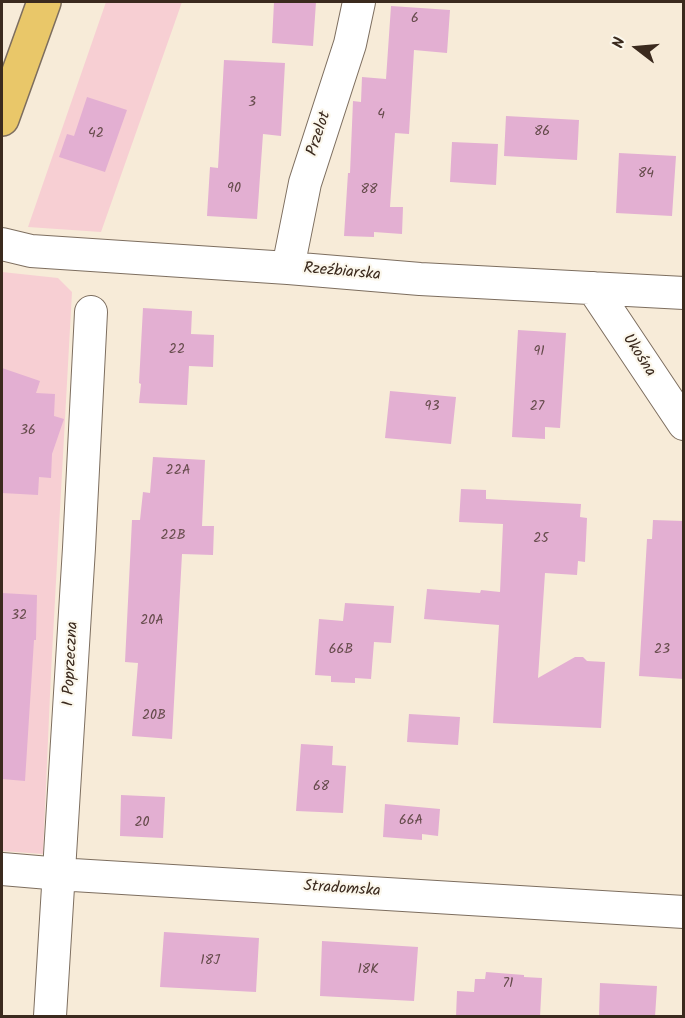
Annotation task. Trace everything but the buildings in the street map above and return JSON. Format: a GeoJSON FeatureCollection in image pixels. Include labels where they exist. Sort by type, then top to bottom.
{"type":"FeatureCollection","features":[{"type":"Feature","properties":{"kind":"main road"},"geometry":{"type":"LineString","coordinates":[[2,119],[44,2]]}},
{"type":"Feature","properties":{"kind":"street","name":"Przelot"},"geometry":{"type":"LineString","coordinates":[[288,268],[305,183],[350,44],[359,2]]}},
{"type":"Feature","properties":{"kind":"street","name":"Rzeźbiarska"},"geometry":{"type":"LineString","coordinates":[[2,244],[31,251],[420,279],[684,293]]}},
{"type":"Feature","properties":{"kind":"street","name":"Ukośna"},"geometry":{"type":"LineString","coordinates":[[593,288],[684,424]]}},
{"type":"Feature","properties":{"kind":"street","name":"I Poprzeczna"},"geometry":{"type":"LineString","coordinates":[[50,1017],[91,312]]}},
{"type":"Feature","properties":{"kind":"street","name":"Stradomska"},"geometry":{"type":"LineString","coordinates":[[2,869],[684,912]]}},
{"type":"Feature","properties":{"kind":"shaded area"},"geometry":{"type":"Polygon","coordinates":[[[106,2],[182,2],[101,232],[28,227],[106,2]]]}},
{"type":"Feature","properties":{"kind":"shaded area"},"geometry":{"type":"Polygon","coordinates":[[[2,272],[58,278],[72,292],[43,854],[2,851],[2,272]]]}}]}
